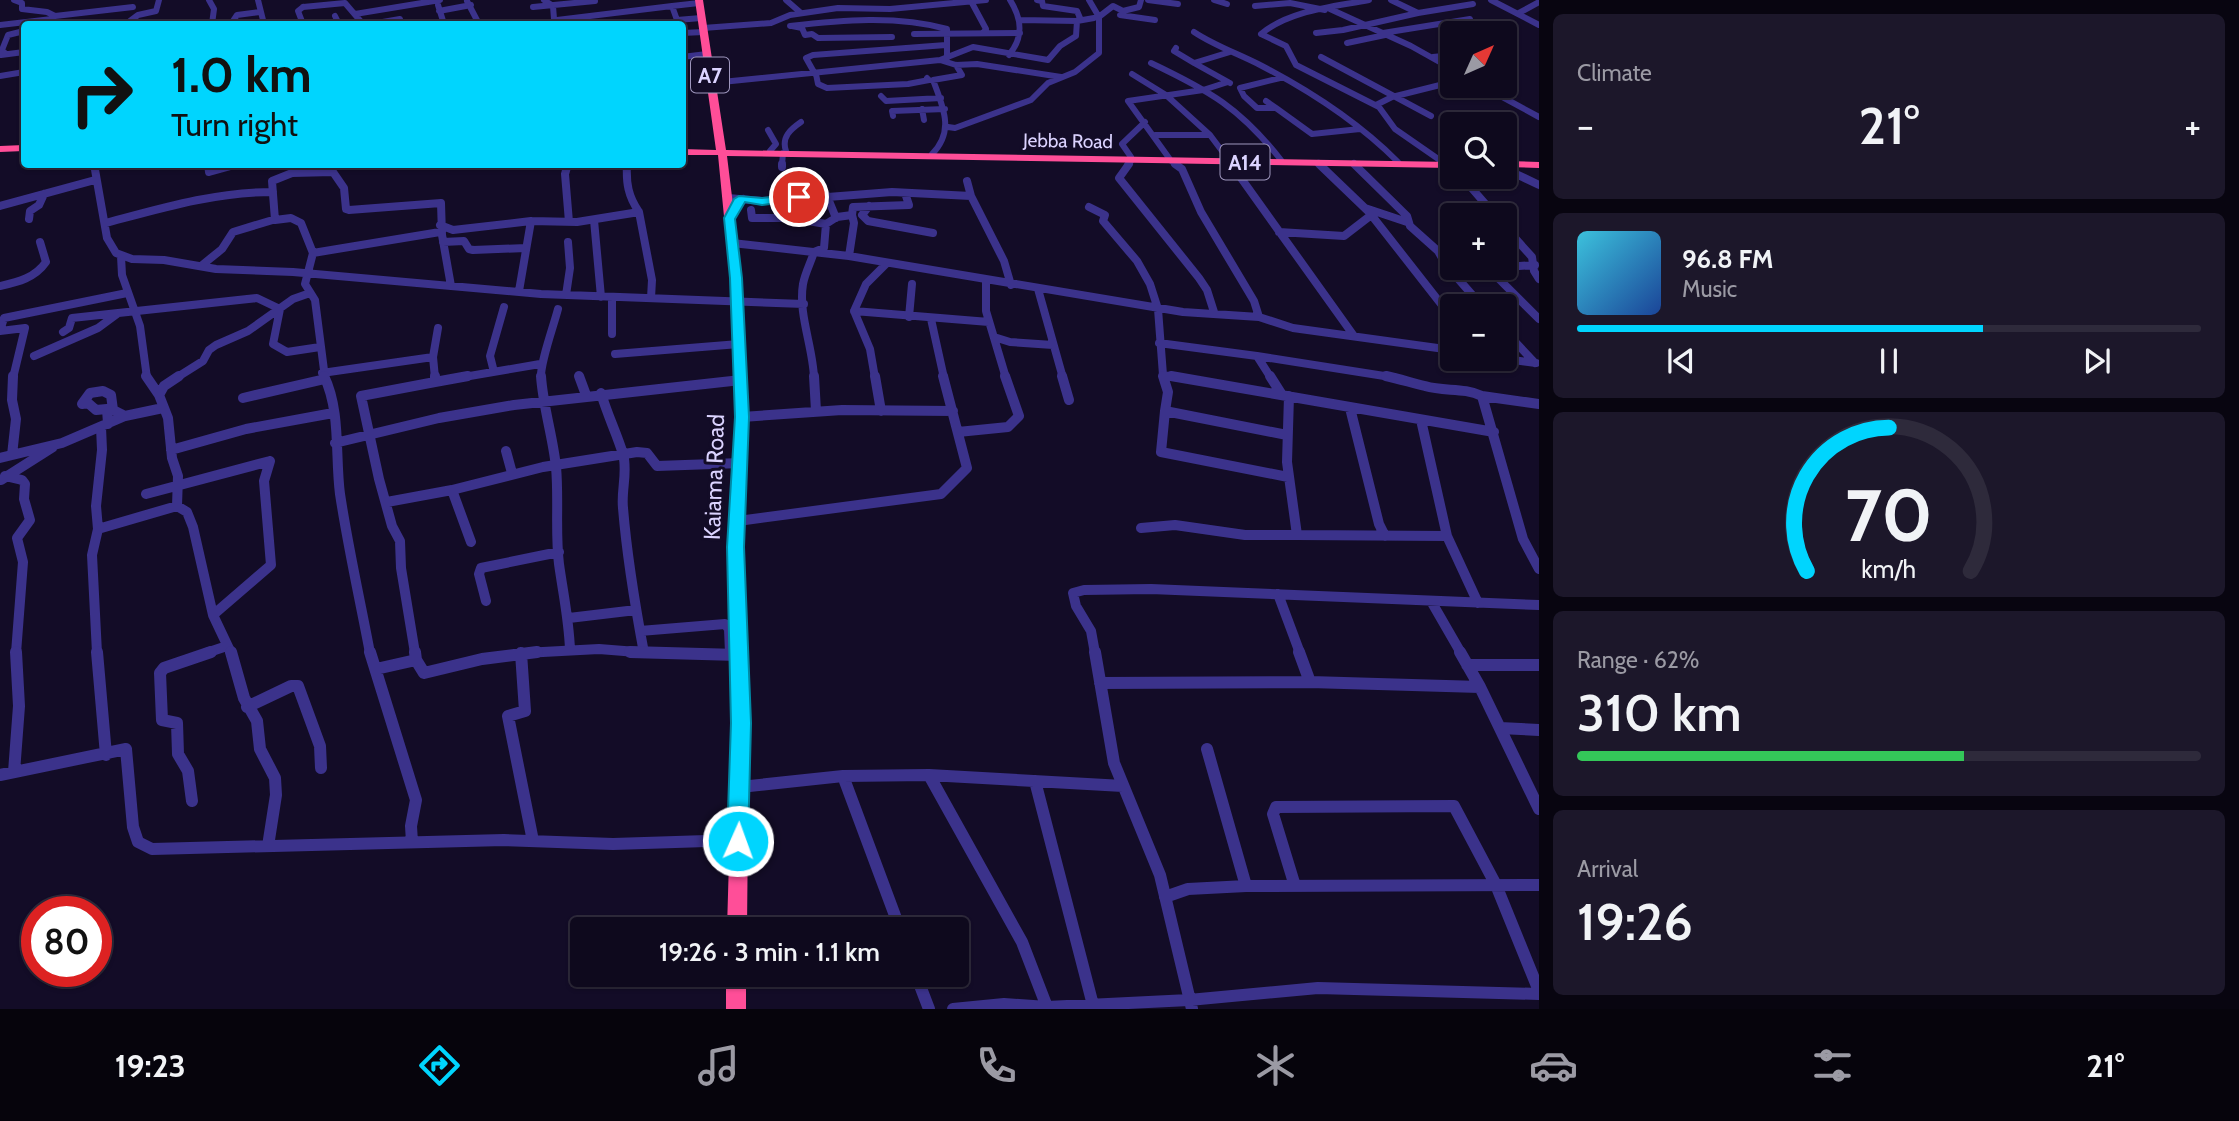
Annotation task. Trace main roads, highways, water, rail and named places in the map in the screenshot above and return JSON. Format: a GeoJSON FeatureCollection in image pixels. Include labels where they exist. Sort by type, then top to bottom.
{"type":"FeatureCollection","features":[{"type":"Feature","properties":{"kind":"highway","name":"Kaiama Road"},"geometry":{"type":"LineString","coordinates":[[699,2],[722,152],[736,198],[729,218],[737,301],[742,417],[734,655],[740,787],[737,917]]}},
{"type":"Feature","properties":{"kind":"highway"},"geometry":{"type":"LineString","coordinates":[[0,148],[21,146]]}},
{"type":"Feature","properties":{"kind":"highway","name":"Jebba Road"},"geometry":{"type":"LineString","coordinates":[[686,151],[1440,165]]}},
{"type":"Feature","properties":{"kind":"highway","name":"Jebba Road"},"geometry":{"type":"LineString","coordinates":[[722,152],[1131,158]]}},
{"type":"Feature","properties":{"kind":"highway","name":"Jebba Road"},"geometry":{"type":"LineString","coordinates":[[1228,160],[1440,164]]}},
{"type":"Feature","properties":{"kind":"highway"},"geometry":{"type":"LineString","coordinates":[[1517,166],[1539,166]]}},
{"type":"Feature","properties":{"kind":"highway"},"geometry":{"type":"LineString","coordinates":[[736,987],[736,1009]]}}]}
